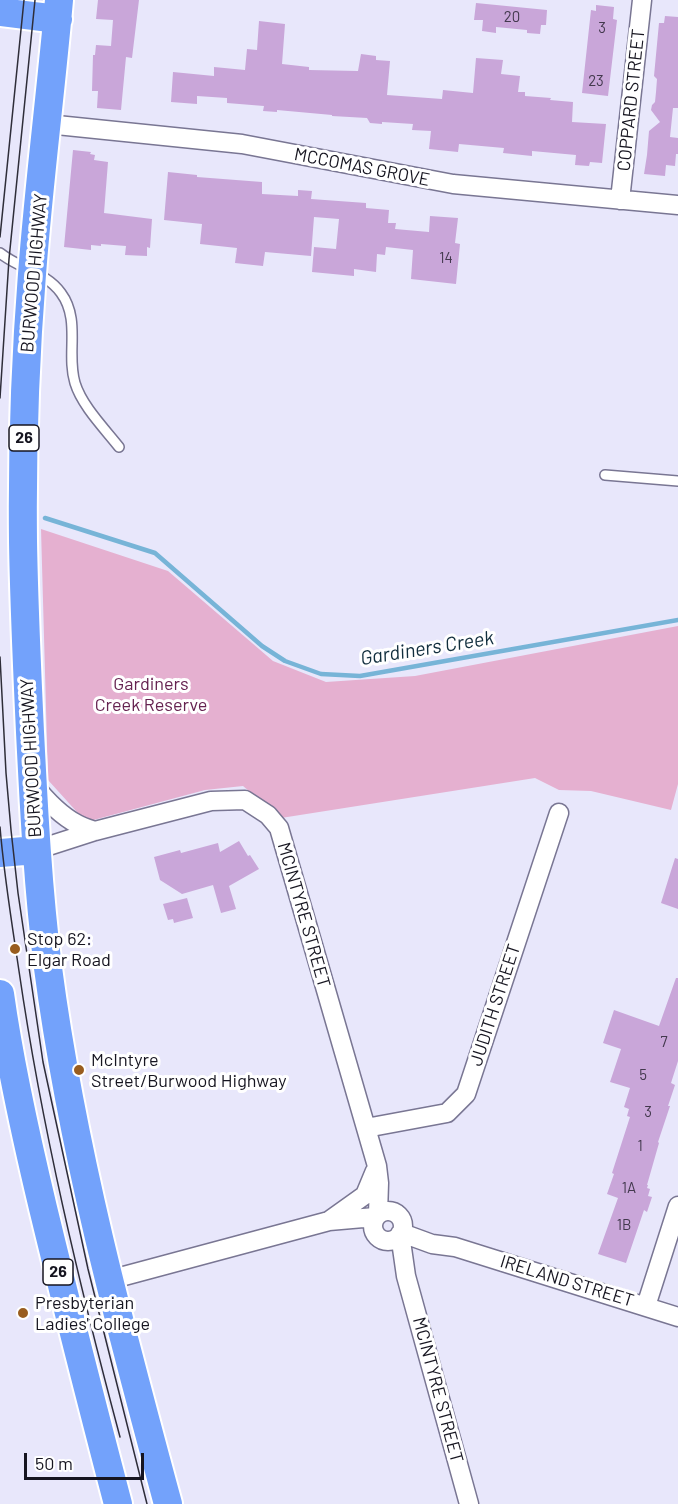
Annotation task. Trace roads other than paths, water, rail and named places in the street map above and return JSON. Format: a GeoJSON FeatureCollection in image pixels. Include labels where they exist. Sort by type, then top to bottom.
{"type":"FeatureCollection","features":[{"type":"Feature","properties":{"kind":"highway"},"geometry":{"type":"LineString","coordinates":[[0,17],[2,0]]}},
{"type":"Feature","properties":{"kind":"highway"},"geometry":{"type":"LineString","coordinates":[[0,12],[58,9]]}},
{"type":"Feature","properties":{"kind":"highway","name":"BURWOOD HIGHWAY"},"geometry":{"type":"LineString","coordinates":[[58,9],[32,270],[27,346],[23,490],[24,607],[39,893],[48,969],[84,1178],[168,1504]]}},
{"type":"Feature","properties":{"kind":"highway"},"geometry":{"type":"LineString","coordinates":[[0,853],[36,850]]}},
{"type":"Feature","properties":{"kind":"highway","name":"26"},"geometry":{"type":"LineString","coordinates":[[0,993],[31,1157],[114,1497]]}},
{"type":"Feature","properties":{"kind":"street","name":"COPPARD STREET"},"geometry":{"type":"LineString","coordinates":[[620,200],[642,0]]}},
{"type":"Feature","properties":{"kind":"street","name":"MCCOMAS GROVE"},"geometry":{"type":"LineString","coordinates":[[47,124],[242,144],[453,184],[678,205]]}},
{"type":"Feature","properties":{"kind":"street"},"geometry":{"type":"LineString","coordinates":[[33,784],[58,810],[77,825],[95,831]]}},
{"type":"Feature","properties":{"kind":"street","name":"MCINTYRE STREET"},"geometry":{"type":"LineString","coordinates":[[36,850],[95,831],[211,801],[245,800],[268,814],[279,828],[366,1128],[388,1224],[406,1276],[469,1504]]}},
{"type":"Feature","properties":{"kind":"street","name":"JUDITH STREET"},"geometry":{"type":"LineString","coordinates":[[366,1128],[447,1113],[466,1094],[559,813]]}},
{"type":"Feature","properties":{"kind":"street"},"geometry":{"type":"LineString","coordinates":[[329,1221],[365,1195],[378,1174]]}},
{"type":"Feature","properties":{"kind":"street"},"geometry":{"type":"LineString","coordinates":[[646,1305],[678,1206]]}},
{"type":"Feature","properties":{"kind":"street","name":"IRELAND STREET"},"geometry":{"type":"LineString","coordinates":[[109,1280],[329,1221],[388,1224],[678,1317]]}},
{"type":"Feature","properties":{"kind":"street","name":"IRELAND STREET"},"geometry":{"type":"LineString","coordinates":[[388,1224],[432,1244],[455,1247]]}},
{"type":"Feature","properties":{"kind":"street"},"geometry":{"type":"LineString","coordinates":[[406,1276],[414,1256],[421,1249],[432,1244]]}},
{"type":"Feature","properties":{"kind":"lane"},"geometry":{"type":"LineString","coordinates":[[0,253],[49,281],[62,295],[71,314],[74,382],[85,404],[119,447]]}},
{"type":"Feature","properties":{"kind":"lane"},"geometry":{"type":"LineString","coordinates":[[605,475],[678,481]]}},
{"type":"Feature","properties":{"kind":"waterway","name":"Gardiners Creek"},"geometry":{"type":"LineString","coordinates":[[45,518],[155,553],[262,646],[285,661],[321,674],[360,676],[678,620]]}},
{"type":"Feature","properties":{"kind":"tram line"},"geometry":{"type":"LineString","coordinates":[[0,237],[24,0]]}},
{"type":"Feature","properties":{"kind":"tram line"},"geometry":{"type":"LineString","coordinates":[[0,398],[9,259],[35,0]]}},
{"type":"Feature","properties":{"kind":"tram line"},"geometry":{"type":"LineString","coordinates":[[0,657],[11,830],[43,1062],[88,1269],[147,1504]]}},
{"type":"Feature","properties":{"kind":"tram line"},"geometry":{"type":"LineString","coordinates":[[0,827],[28,1030],[50,1148],[90,1322],[120,1437]]}},
{"type":"Feature","properties":{"kind":"place","name":"Stop 62: Elgar Road"},"geometry":{"type":"Point","coordinates":[15,949]}},
{"type":"Feature","properties":{"kind":"place","name":"McIntyre Street/Burwood Highway"},"geometry":{"type":"Point","coordinates":[79,1070]}},
{"type":"Feature","properties":{"kind":"place","name":"Presbyterian Ladies' College"},"geometry":{"type":"Point","coordinates":[23,1313]}},
{"type":"Feature","properties":{"kind":"park label","name":"Gardiners Creek Reserve"},"geometry":{"type":"Point","coordinates":[151,694]}}]}
